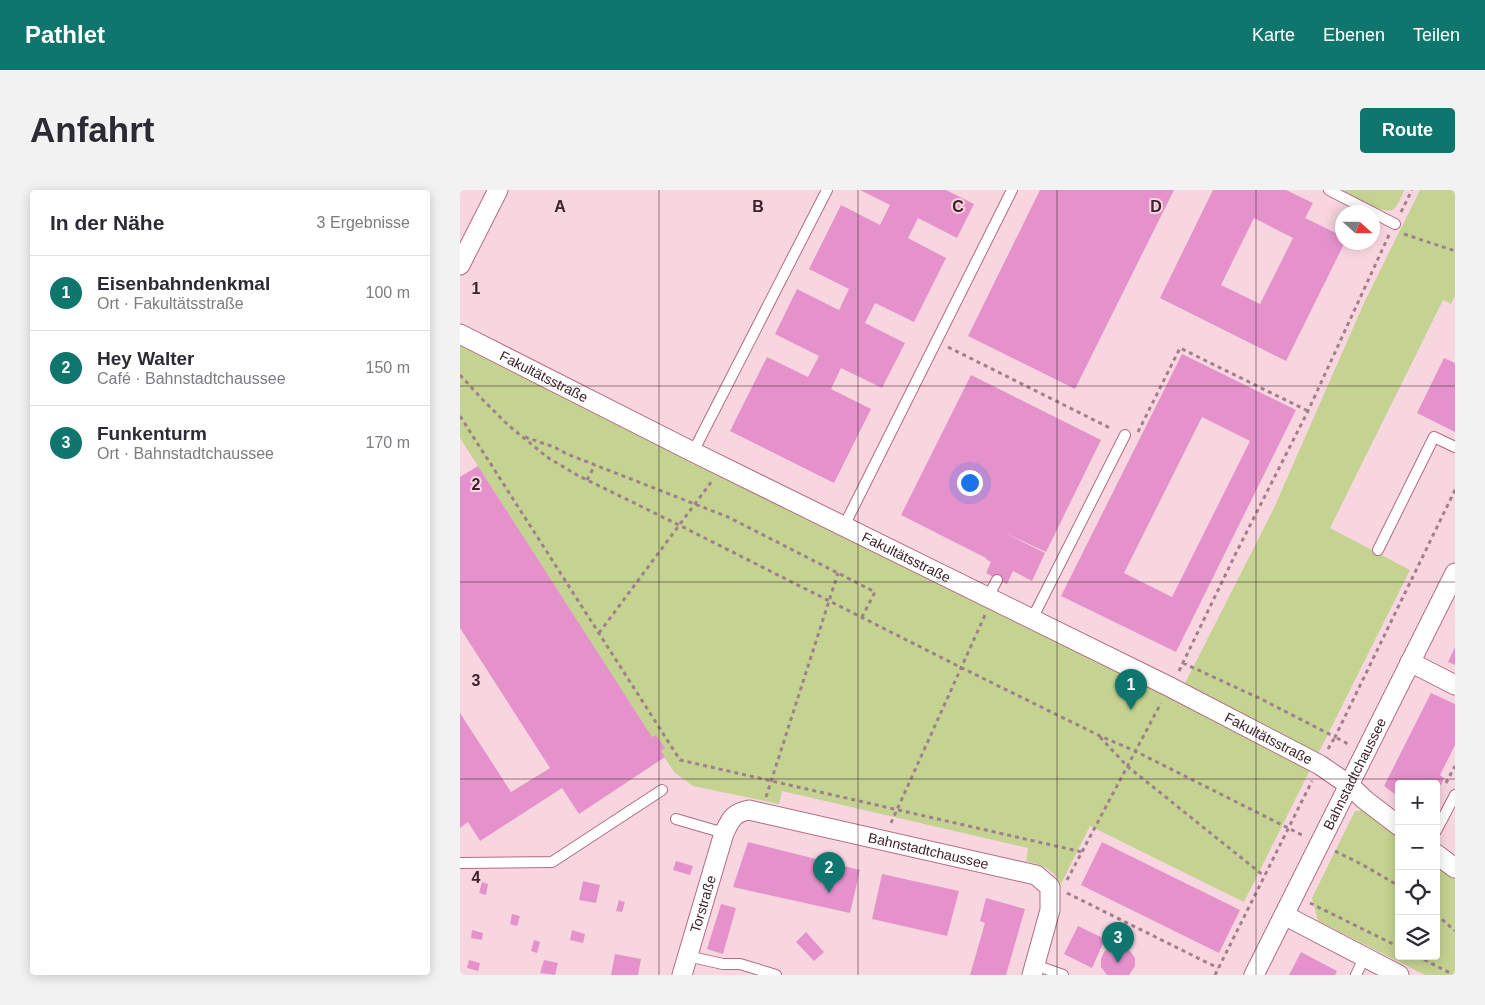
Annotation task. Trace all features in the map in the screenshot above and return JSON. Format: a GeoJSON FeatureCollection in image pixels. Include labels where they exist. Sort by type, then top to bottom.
{"type":"FeatureCollection","features":[{"type":"Feature","properties":{"kind":"street"},"geometry":{"type":"LineString","coordinates":[[460,266],[498,190]]}},
{"type":"Feature","properties":{"kind":"street","name":"Fakultätsstraße"},"geometry":{"type":"LineString","coordinates":[[460,334],[723,467],[1170,687],[1320,765],[1349,785],[1398,825]]}},
{"type":"Feature","properties":{"kind":"street","name":"Bahnstadtchaussee"},"geometry":{"type":"LineString","coordinates":[[1254,975],[1455,573]]}},
{"type":"Feature","properties":{"kind":"street"},"geometry":{"type":"LineString","coordinates":[[1410,662],[1455,685]]}},
{"type":"Feature","properties":{"kind":"street","name":"Bahnstadtchaussee"},"geometry":{"type":"LineString","coordinates":[[724,833],[731,819],[739,812],[749,810],[1036,875],[1056,888]]}},
{"type":"Feature","properties":{"kind":"street","name":"Torstraße"},"geometry":{"type":"LineString","coordinates":[[682,975],[724,833]]}},
{"type":"Feature","properties":{"kind":"street"},"geometry":{"type":"LineString","coordinates":[[1440,857],[1455,868]]}},
{"type":"Feature","properties":{"kind":"street"},"geometry":{"type":"LineString","coordinates":[[1033,970],[1056,888]]}},
{"type":"Feature","properties":{"kind":"street"},"geometry":{"type":"LineString","coordinates":[[1284,915],[1398,975]]}},
{"type":"Feature","properties":{"kind":"lane"},"geometry":{"type":"LineString","coordinates":[[693,452],[827,190]]}},
{"type":"Feature","properties":{"kind":"lane"},"geometry":{"type":"LineString","coordinates":[[844,526],[1012,190]]}},
{"type":"Feature","properties":{"kind":"lane"},"geometry":{"type":"LineString","coordinates":[[1329,190],[1393,227]]}},
{"type":"Feature","properties":{"kind":"lane"},"geometry":{"type":"LineString","coordinates":[[1032,619],[1124,436]]}},
{"type":"Feature","properties":{"kind":"lane"},"geometry":{"type":"LineString","coordinates":[[1378,550],[1434,437],[1455,447]]}},
{"type":"Feature","properties":{"kind":"lane"},"geometry":{"type":"LineString","coordinates":[[990,598],[997,580]]}},
{"type":"Feature","properties":{"kind":"lane"},"geometry":{"type":"LineString","coordinates":[[460,863],[552,862],[662,790]]}},
{"type":"Feature","properties":{"kind":"lane"},"geometry":{"type":"LineString","coordinates":[[1439,825],[1455,795]]}},
{"type":"Feature","properties":{"kind":"lane"},"geometry":{"type":"LineString","coordinates":[[676,819],[724,833]]}},
{"type":"Feature","properties":{"kind":"lane"},"geometry":{"type":"LineString","coordinates":[[688,956],[723,964],[740,964],[776,975]]}},
{"type":"Feature","properties":{"kind":"lane"},"geometry":{"type":"LineString","coordinates":[[1356,975],[1364,958]]}},
{"type":"Feature","properties":{"kind":"lane"},"geometry":{"type":"LineString","coordinates":[[1033,970],[1063,975]]}},
{"type":"Feature","properties":{"kind":"path"},"geometry":{"type":"LineString","coordinates":[[1218,968],[1056,888],[1082,852],[1183,663],[1236,552],[1308,411],[1412,190]]}},
{"type":"Feature","properties":{"kind":"path"},"geometry":{"type":"LineString","coordinates":[[1393,227],[1455,251]]}},
{"type":"Feature","properties":{"kind":"path"},"geometry":{"type":"LineString","coordinates":[[936,342],[1134,440],[1180,348],[1308,411]]}},
{"type":"Feature","properties":{"kind":"path"},"geometry":{"type":"LineString","coordinates":[[460,375],[508,425],[548,457],[587,480],[962,668],[1363,864],[1395,883]]}},
{"type":"Feature","properties":{"kind":"path"},"geometry":{"type":"LineString","coordinates":[[460,416],[680,760],[1082,852]]}},
{"type":"Feature","properties":{"kind":"path"},"geometry":{"type":"LineString","coordinates":[[522,436],[728,517],[875,592],[862,617]]}},
{"type":"Feature","properties":{"kind":"path"},"geometry":{"type":"LineString","coordinates":[[587,480],[595,465]]}},
{"type":"Feature","properties":{"kind":"path"},"geometry":{"type":"LineString","coordinates":[[599,633],[723,467]]}},
{"type":"Feature","properties":{"kind":"path"},"geometry":{"type":"LineString","coordinates":[[1183,663],[1335,737],[1455,490]]}},
{"type":"Feature","properties":{"kind":"path"},"geometry":{"type":"LineString","coordinates":[[761,813],[838,574]]}},
{"type":"Feature","properties":{"kind":"path"},"geometry":{"type":"LineString","coordinates":[[884,840],[962,668],[990,598]]}},
{"type":"Feature","properties":{"kind":"path"},"geometry":{"type":"LineString","coordinates":[[1098,735],[1127,766],[1264,876]]}},
{"type":"Feature","properties":{"kind":"path"},"geometry":{"type":"LineString","coordinates":[[1215,975],[1309,788]]}},
{"type":"Feature","properties":{"kind":"path"},"geometry":{"type":"LineString","coordinates":[[1294,895],[1395,945]]}},
{"type":"Feature","properties":{"kind":"path"},"geometry":{"type":"LineString","coordinates":[[1437,915],[1455,931]]}},
{"type":"Feature","properties":{"kind":"path"},"geometry":{"type":"LineString","coordinates":[[1425,960],[1454,975]]}},
{"type":"Feature","properties":{"kind":"green space"},"geometry":{"type":"Polygon","coordinates":[[[1345,190],[1404,190],[1396,207],[1388,211],[1380,209],[1380,205],[1370,205],[1345,192],[1345,190]]]}},
{"type":"Feature","properties":{"kind":"green space"},"geometry":{"type":"Polygon","coordinates":[[[1420,190],[1455,190],[1455,296],[1451,304],[1443,300],[1330,528],[1410,570],[1244,902],[1090,826],[1061,884],[1046,868],[1026,861],[1028,848],[782,791],[779,804],[693,786],[674,772],[460,438],[460,345],[1176,701],[1274,508],[1364,303],[1420,190]]]}},
{"type":"Feature","properties":{"kind":"green space"},"geometry":{"type":"Polygon","coordinates":[[[1364,810],[1395,833],[1395,960],[1318,921],[1312,898],[1355,811],[1364,810]]]}},
{"type":"Feature","properties":{"kind":"green space"},"geometry":{"type":"Polygon","coordinates":[[[1440,868],[1455,879],[1455,975],[1425,975],[1395,960],[1440,960],[1440,868]]]}},
{"type":"Feature","properties":{"kind":"building"},"geometry":{"type":"Polygon","coordinates":[[[860,190],[946,190],[974,204],[957,238],[918,218],[908,238],[946,258],[914,322],[875,303],[865,323],[905,343],[882,388],[841,368],[831,389],[871,409],[834,483],[730,431],[767,357],[808,377],[819,356],[775,334],[797,289],[839,310],[849,289],[809,269],[841,205],[880,225],[890,205],[860,190]]]}},
{"type":"Feature","properties":{"kind":"building"},"geometry":{"type":"Polygon","coordinates":[[[1040,190],[1174,190],[1075,389],[968,336],[1040,190]]]}},
{"type":"Feature","properties":{"kind":"building"},"geometry":{"type":"Polygon","coordinates":[[[1213,190],[1286,190],[1313,203],[1305,218],[1335,233],[1335,250],[1341,250],[1286,361],[1160,298],[1213,190]],[[1254,218],[1221,285],[1260,304],[1293,238],[1254,218]]]}},
{"type":"Feature","properties":{"kind":"building"},"geometry":{"type":"Polygon","coordinates":[[[1182,354],[1296,410],[1176,652],[1061,596],[1182,354]],[[1202,417],[1124,573],[1172,597],[1250,441],[1202,417]]]}},
{"type":"Feature","properties":{"kind":"building"},"geometry":{"type":"Polygon","coordinates":[[[1444,358],[1455,363],[1455,432],[1417,413],[1444,358]]]}},
{"type":"Feature","properties":{"kind":"building"},"geometry":{"type":"Polygon","coordinates":[[[971,375],[1101,440],[1046,552],[1005,533],[1045,553],[1032,581],[1013,571],[1007,584],[986,573],[991,562],[986,558],[901,515],[971,375]]]}},
{"type":"Feature","properties":{"kind":"building"},"geometry":{"type":"Polygon","coordinates":[[[478,466],[652,737],[656,735],[665,748],[661,751],[665,757],[579,814],[562,788],[480,841],[468,822],[460,828],[460,713],[511,792],[550,768],[460,628],[460,477],[478,466]]]}},
{"type":"Feature","properties":{"kind":"building"},"geometry":{"type":"Polygon","coordinates":[[[1455,647],[1455,665],[1448,662],[1455,647]]]}},
{"type":"Feature","properties":{"kind":"building"},"geometry":{"type":"Polygon","coordinates":[[[1431,693],[1455,704],[1455,745],[1440,775],[1444,778],[1441,785],[1440,780],[1395,780],[1395,794],[1384,786],[1431,693]]]}},
{"type":"Feature","properties":{"kind":"building"},"geometry":{"type":"Polygon","coordinates":[[[748,842],[860,870],[850,913],[733,887],[748,842]]]}},
{"type":"Feature","properties":{"kind":"building"},"geometry":{"type":"Polygon","coordinates":[[[1102,842],[1240,910],[1219,953],[1081,885],[1102,842]]]}},
{"type":"Feature","properties":{"kind":"building"},"geometry":{"type":"Polygon","coordinates":[[[676,861],[693,866],[690,875],[673,870],[676,861]]]}},
{"type":"Feature","properties":{"kind":"building"},"geometry":{"type":"Polygon","coordinates":[[[882,874],[959,891],[947,936],[872,919],[882,874]]]}},
{"type":"Feature","properties":{"kind":"building"},"geometry":{"type":"Polygon","coordinates":[[[583,881],[600,885],[596,903],[579,900],[583,881]]]}},
{"type":"Feature","properties":{"kind":"building"},"geometry":{"type":"Polygon","coordinates":[[[482,882],[488,884],[486,895],[479,893],[482,882]]]}},
{"type":"Feature","properties":{"kind":"building"},"geometry":{"type":"Polygon","coordinates":[[[986,898],[1025,909],[1006,975],[970,975],[985,923],[980,921],[986,898]]]}},
{"type":"Feature","properties":{"kind":"building"},"geometry":{"type":"Polygon","coordinates":[[[619,900],[625,902],[622,912],[616,911],[619,900]]]}},
{"type":"Feature","properties":{"kind":"building"},"geometry":{"type":"Polygon","coordinates":[[[721,904],[736,908],[723,954],[707,949],[721,904]]]}},
{"type":"Feature","properties":{"kind":"building"},"geometry":{"type":"Polygon","coordinates":[[[512,914],[520,916],[517,926],[510,924],[512,914]]]}},
{"type":"Feature","properties":{"kind":"building"},"geometry":{"type":"Polygon","coordinates":[[[1078,926],[1105,939],[1092,968],[1064,954],[1078,926]]]}},
{"type":"Feature","properties":{"kind":"building"},"geometry":{"type":"Polygon","coordinates":[[[472,930],[483,933],[482,940],[471,938],[472,930]]]}},
{"type":"Feature","properties":{"kind":"building"},"geometry":{"type":"Polygon","coordinates":[[[572,930],[585,934],[583,943],[570,940],[572,930]]]}},
{"type":"Feature","properties":{"kind":"building"},"geometry":{"type":"Polygon","coordinates":[[[806,932],[824,952],[814,961],[796,942],[806,932]]]}},
{"type":"Feature","properties":{"kind":"building"},"geometry":{"type":"Polygon","coordinates":[[[534,940],[540,942],[537,953],[531,951],[534,940]]]}},
{"type":"Feature","properties":{"kind":"building"},"geometry":{"type":"Polygon","coordinates":[[[1110,947],[1125,947],[1135,958],[1135,966],[1129,975],[1107,975],[1101,967],[1101,959],[1104,952],[1110,947]]]}},
{"type":"Feature","properties":{"kind":"building"},"geometry":{"type":"Polygon","coordinates":[[[1301,952],[1337,971],[1335,975],[1289,975],[1301,952]]]}},
{"type":"Feature","properties":{"kind":"building"},"geometry":{"type":"Polygon","coordinates":[[[615,954],[641,959],[638,975],[611,975],[615,954]]]}},
{"type":"Feature","properties":{"kind":"building"},"geometry":{"type":"Polygon","coordinates":[[[469,960],[480,963],[478,971],[467,968],[469,960]]]}},
{"type":"Feature","properties":{"kind":"building"},"geometry":{"type":"Polygon","coordinates":[[[544,960],[558,963],[555,975],[540,973],[544,960]]]}},
{"type":"Feature","properties":{"kind":"place","name":"Eisenbahndenkmal"},"geometry":{"type":"Point","coordinates":[1131,710]}},
{"type":"Feature","properties":{"kind":"place","name":"Hey Walter"},"geometry":{"type":"Point","coordinates":[829,893]}},
{"type":"Feature","properties":{"kind":"place","name":"Funkenturm"},"geometry":{"type":"Point","coordinates":[1118,963]}}]}
